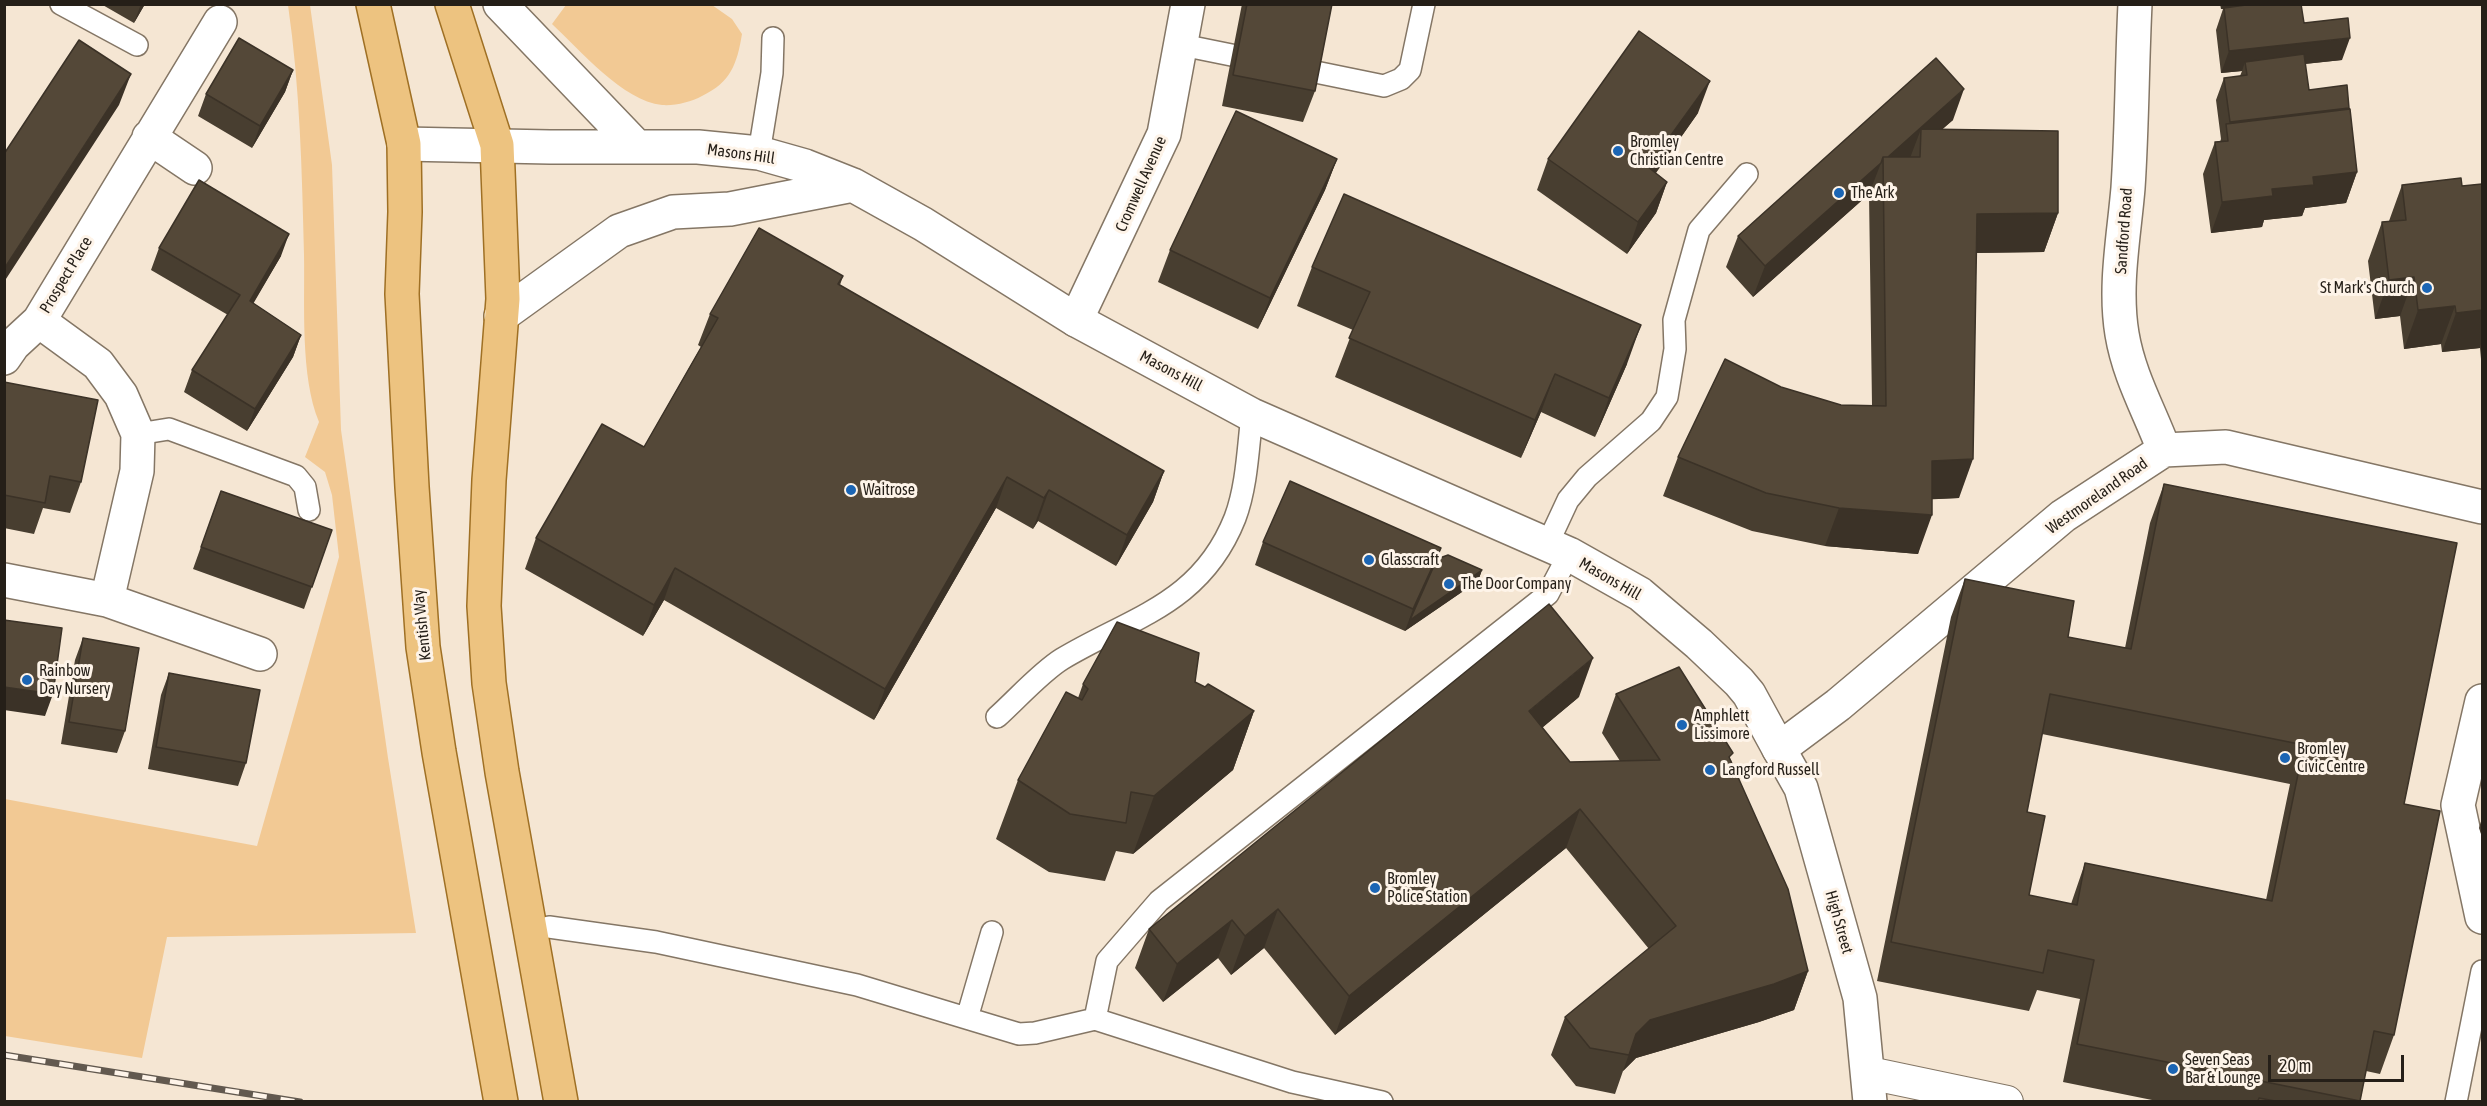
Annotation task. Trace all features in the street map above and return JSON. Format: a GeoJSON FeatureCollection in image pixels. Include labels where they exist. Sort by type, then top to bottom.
{"type":"FeatureCollection","features":[{"type":"Feature","properties":{"kind":"main road"},"geometry":{"type":"LineString","coordinates":[[373,4],[404,144]]}},
{"type":"Feature","properties":{"kind":"main road"},"geometry":{"type":"LineString","coordinates":[[452,4],[497,145],[503,289],[484,560],[484,606],[490,694],[502,772],[561,1101]]}},
{"type":"Feature","properties":{"kind":"main road"},"geometry":{"type":"LineString","coordinates":[[500,4],[636,146]]}},
{"type":"Feature","properties":{"kind":"main road","name":"Cromwell Avenue"},"geometry":{"type":"LineString","coordinates":[[1076,320],[1164,134],[1188,4]]}},
{"type":"Feature","properties":{"kind":"main road","name":"Sandford Road"},"geometry":{"type":"LineString","coordinates":[[2134,4],[2128,186],[2120,276],[2121,332],[2133,381],[2150,412],[2164,450]]}},
{"type":"Feature","properties":{"kind":"main road","name":"Prospect Place"},"geometry":{"type":"LineString","coordinates":[[107,600],[137,471],[138,434],[122,395],[98,364],[39,321],[220,22]]}},
{"type":"Feature","properties":{"kind":"main road"},"geometry":{"type":"LineString","coordinates":[[149,137],[195,168]]}},
{"type":"Feature","properties":{"kind":"main road","name":"Masons Hill"},"geometry":{"type":"LineString","coordinates":[[404,144],[698,147],[759,153],[805,166],[853,185],[923,224],[1076,320],[1252,415],[1558,549],[1640,594],[1720,663],[1749,694],[1779,750]]}},
{"type":"Feature","properties":{"kind":"main road","name":"Kentish Way"},"geometry":{"type":"LineString","coordinates":[[404,144],[403,303],[423,647],[439,752],[501,1101]]}},
{"type":"Feature","properties":{"kind":"main road"},"geometry":{"type":"LineString","coordinates":[[501,316],[619,231],[673,212],[730,208],[853,185]]}},
{"type":"Feature","properties":{"kind":"main road"},"geometry":{"type":"LineString","coordinates":[[4,358],[39,321]]}},
{"type":"Feature","properties":{"kind":"main road","name":"Westmoreland Road"},"geometry":{"type":"LineString","coordinates":[[1779,750],[1838,705],[2063,516],[2164,450],[2226,447],[2482,507]]}},
{"type":"Feature","properties":{"kind":"main road"},"geometry":{"type":"LineString","coordinates":[[4,580],[107,600],[260,654]]}},
{"type":"Feature","properties":{"kind":"main road"},"geometry":{"type":"LineString","coordinates":[[2482,701],[2458,805],[2482,916]]}},
{"type":"Feature","properties":{"kind":"main road","name":"High Street"},"geometry":{"type":"LineString","coordinates":[[1779,750],[1801,788],[1845,941],[1860,998],[1870,1087]]}},
{"type":"Feature","properties":{"kind":"street"},"geometry":{"type":"LineString","coordinates":[[1870,1087],[2007,1101]]}},
{"type":"Feature","properties":{"kind":"lane"},"geometry":{"type":"LineString","coordinates":[[61,4],[137,45]]}},
{"type":"Feature","properties":{"kind":"lane"},"geometry":{"type":"LineString","coordinates":[[1182,45],[1384,86],[1401,79],[1410,70],[1424,4]]}},
{"type":"Feature","properties":{"kind":"lane"},"geometry":{"type":"LineString","coordinates":[[759,153],[772,73],[773,38]]}},
{"type":"Feature","properties":{"kind":"lane"},"geometry":{"type":"LineString","coordinates":[[1095,1019],[1107,961],[1159,901],[1548,594],[1568,500],[1581,485],[1651,421],[1667,397],[1675,349],[1674,320],[1699,230],[1746,174]]}},
{"type":"Feature","properties":{"kind":"lane"},"geometry":{"type":"LineString","coordinates":[[997,717],[1060,660],[1149,615],[1191,585],[1207,568],[1224,541],[1238,507],[1252,415]]}},
{"type":"Feature","properties":{"kind":"lane"},"geometry":{"type":"LineString","coordinates":[[138,434],[169,429],[296,476],[305,488],[309,510]]}},
{"type":"Feature","properties":{"kind":"lane"},"geometry":{"type":"LineString","coordinates":[[549,927],[656,942],[857,985],[1019,1034],[1035,1033],[1095,1019],[1292,1082],[1382,1101]]}},
{"type":"Feature","properties":{"kind":"lane"},"geometry":{"type":"LineString","coordinates":[[967,1018],[992,932]]}},
{"type":"Feature","properties":{"kind":"lane"},"geometry":{"type":"LineString","coordinates":[[2456,1101],[2482,972]]}},
{"type":"Feature","properties":{"kind":"shaded area"},"geometry":{"type":"Polygon","coordinates":[[[288,5],[310,5],[332,165],[341,430],[388,758],[416,933],[167,937],[142,1058],[5,1036],[5,799],[257,846],[339,557],[332,495],[325,472],[305,457],[319,422],[313,404],[306,362],[300,130],[288,5]]]}},
{"type":"Feature","properties":{"kind":"shaded area"},"geometry":{"type":"Polygon","coordinates":[[[566,5],[712,5],[732,19],[742,34],[738,54],[731,71],[712,91],[688,102],[672,105],[647,101],[632,94],[603,73],[552,24],[566,5]]]}},
{"type":"Feature","properties":{"kind":"building"},"geometry":{"type":"Polygon","coordinates":[[[1247,4],[1332,4],[1315,91],[1233,75],[1247,4]]]}},
{"type":"Feature","properties":{"kind":"building"},"geometry":{"type":"Polygon","coordinates":[[[2253,4],[2301,4],[2304,23],[2348,18],[2350,38],[2229,51],[2224,8],[2253,4]]]}},
{"type":"Feature","properties":{"kind":"building","name":"Bromley Christian Centre"},"geometry":{"type":"Polygon","coordinates":[[[1639,31],[1710,81],[1648,167],[1667,182],[1638,222],[1548,159],[1639,31]]]}},
{"type":"Feature","properties":{"kind":"building"},"geometry":{"type":"Polygon","coordinates":[[[239,38],[293,70],[260,126],[206,94],[239,38]]]}},
{"type":"Feature","properties":{"kind":"building"},"geometry":{"type":"Polygon","coordinates":[[[79,40],[131,74],[4,269],[4,154],[79,40]]]}},
{"type":"Feature","properties":{"kind":"building"},"geometry":{"type":"Polygon","coordinates":[[[2304,54],[2309,90],[2347,85],[2349,108],[2230,122],[2224,78],[2247,75],[2245,62],[2304,54]]]}},
{"type":"Feature","properties":{"kind":"building"},"geometry":{"type":"Polygon","coordinates":[[[1936,58],[1964,89],[1888,157],[1883,157],[1881,163],[1765,266],[1738,236],[1936,58]]]}},
{"type":"Feature","properties":{"kind":"building"},"geometry":{"type":"Polygon","coordinates":[[[2350,109],[2357,172],[2313,177],[2314,185],[2272,189],[2273,196],[2222,202],[2215,142],[2228,141],[2226,124],[2350,109]]]}},
{"type":"Feature","properties":{"kind":"building"},"geometry":{"type":"Polygon","coordinates":[[[1236,111],[1337,159],[1270,298],[1170,250],[1236,111]]]}},
{"type":"Feature","properties":{"kind":"building"},"geometry":{"type":"Polygon","coordinates":[[[1921,129],[2058,131],[2058,213],[1977,214],[1973,459],[1932,461],[1932,515],[1839,508],[1766,493],[1678,457],[1725,359],[1781,387],[1841,405],[1886,406],[1883,157],[1920,157],[1921,129]]]}},
{"type":"Feature","properties":{"kind":"building"},"geometry":{"type":"Polygon","coordinates":[[[2461,178],[2462,186],[2482,184],[2482,310],[2456,313],[2455,306],[2418,310],[2414,277],[2389,280],[2382,222],[2406,220],[2402,185],[2461,178]]]}},
{"type":"Feature","properties":{"kind":"building"},"geometry":{"type":"Polygon","coordinates":[[[199,180],[289,234],[250,301],[301,335],[255,409],[192,370],[240,295],[159,248],[199,180]]]}},
{"type":"Feature","properties":{"kind":"building"},"geometry":{"type":"Polygon","coordinates":[[[1344,194],[1641,325],[1609,398],[1555,374],[1535,420],[1349,338],[1370,292],[1312,267],[1344,194]]]}},
{"type":"Feature","properties":{"kind":"building","name":"Waitrose"},"geometry":{"type":"Polygon","coordinates":[[[759,228],[843,276],[838,284],[1164,471],[1127,535],[1049,490],[1044,498],[1007,477],[885,689],[675,568],[654,605],[536,538],[602,424],[644,447],[718,318],[710,314],[759,228]]]}},
{"type":"Feature","properties":{"kind":"building"},"geometry":{"type":"Polygon","coordinates":[[[4,382],[98,400],[81,482],[50,476],[45,503],[4,495],[4,382]]]}},
{"type":"Feature","properties":{"kind":"building"},"geometry":{"type":"Polygon","coordinates":[[[1290,481],[1441,548],[1413,609],[1263,542],[1290,481]]]}},
{"type":"Feature","properties":{"kind":"building"},"geometry":{"type":"Polygon","coordinates":[[[2164,484],[2457,543],[2404,804],[2440,811],[2394,1035],[2374,1031],[2360,1101],[2077,1044],[2094,960],[2048,950],[2043,973],[1891,942],[1965,579],[2074,601],[2068,637],[2131,649],[2164,484]],[[2050,694],[2027,812],[2045,816],[2029,895],[2077,905],[2085,863],[2272,901],[2304,745],[2050,694]]]}},
{"type":"Feature","properties":{"kind":"building"},"geometry":{"type":"Polygon","coordinates":[[[221,491],[332,530],[312,587],[201,547],[221,491]]]}},
{"type":"Feature","properties":{"kind":"building"},"geometry":{"type":"Polygon","coordinates":[[[1448,555],[1482,570],[1410,620],[1437,559],[1448,555]]]}},
{"type":"Feature","properties":{"kind":"building","name":"Bromley Police Station"},"geometry":{"type":"Polygon","coordinates":[[[1549,604],[1593,658],[1529,711],[1570,762],[1660,760],[1616,694],[1679,667],[1733,753],[1729,757],[1788,889],[1808,971],[1774,984],[1650,1020],[1636,1034],[1629,1055],[1590,1048],[1565,1017],[1676,926],[1580,809],[1349,996],[1278,909],[1245,936],[1232,920],[1177,964],[1149,929],[1549,604]]]}},
{"type":"Feature","properties":{"kind":"building"},"geometry":{"type":"Polygon","coordinates":[[[4,620],[62,628],[53,694],[4,687],[4,620]]]}},
{"type":"Feature","properties":{"kind":"building"},"geometry":{"type":"Polygon","coordinates":[[[1117,622],[1199,653],[1195,682],[1205,687],[1208,684],[1254,711],[1154,796],[1131,792],[1126,823],[1070,814],[1018,780],[1066,692],[1082,700],[1088,689],[1083,684],[1117,622]]]}},
{"type":"Feature","properties":{"kind":"building"},"geometry":{"type":"Polygon","coordinates":[[[83,638],[139,648],[125,731],[69,722],[83,638]]]}},
{"type":"Feature","properties":{"kind":"building"},"geometry":{"type":"Polygon","coordinates":[[[169,673],[260,690],[246,763],[156,747],[169,673]]]}},
{"type":"Feature","properties":{"kind":"building"},"geometry":{"type":"Polygon","coordinates":[[[2259,1098],[2275,1101],[2258,1101],[2259,1098]]]}},
{"type":"Feature","properties":{"kind":"railway"},"geometry":{"type":"LineString","coordinates":[[4,1055],[300,1102]]}},
{"type":"Feature","properties":{"kind":"place","name":"Bromley Christian Centre"},"geometry":{"type":"Point","coordinates":[1618,151]}},
{"type":"Feature","properties":{"kind":"place","name":"The Ark"},"geometry":{"type":"Point","coordinates":[1839,193]}},
{"type":"Feature","properties":{"kind":"place","name":"St Mark's Church"},"geometry":{"type":"Point","coordinates":[2427,288]}},
{"type":"Feature","properties":{"kind":"place","name":"Waitrose"},"geometry":{"type":"Point","coordinates":[851,490]}},
{"type":"Feature","properties":{"kind":"place","name":"Glasscraft"},"geometry":{"type":"Point","coordinates":[1369,560]}},
{"type":"Feature","properties":{"kind":"place","name":"The Door Company"},"geometry":{"type":"Point","coordinates":[1449,584]}},
{"type":"Feature","properties":{"kind":"place","name":"Rainbow Day Nursery"},"geometry":{"type":"Point","coordinates":[27,680]}},
{"type":"Feature","properties":{"kind":"place","name":"Amphlett Lissimore"},"geometry":{"type":"Point","coordinates":[1682,725]}},
{"type":"Feature","properties":{"kind":"place","name":"Bromley Civic Centre"},"geometry":{"type":"Point","coordinates":[2285,758]}},
{"type":"Feature","properties":{"kind":"place","name":"Langford Russell"},"geometry":{"type":"Point","coordinates":[1710,770]}},
{"type":"Feature","properties":{"kind":"place","name":"Bromley Police Station"},"geometry":{"type":"Point","coordinates":[1375,888]}},
{"type":"Feature","properties":{"kind":"place","name":"Seven Seas Bar & Lounge"},"geometry":{"type":"Point","coordinates":[2173,1069]}}]}
